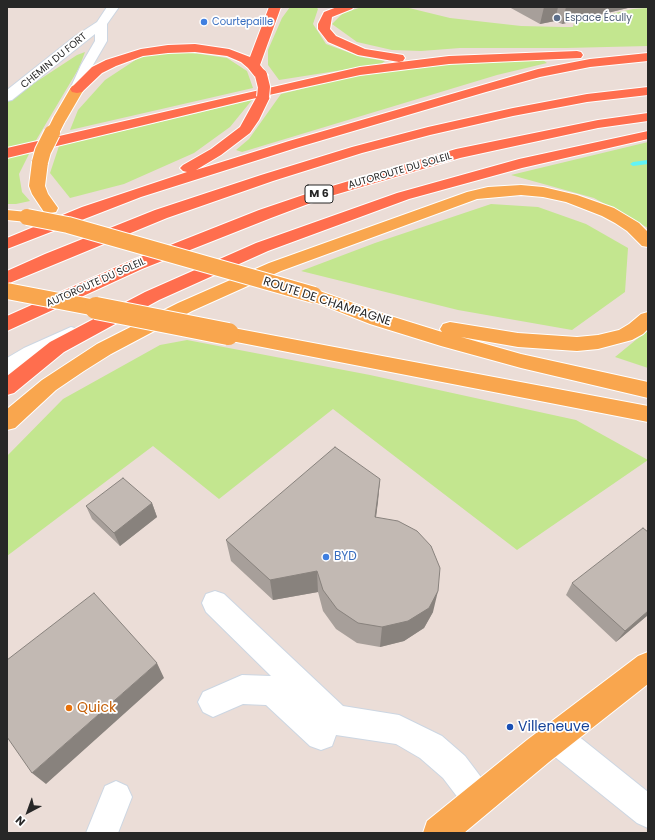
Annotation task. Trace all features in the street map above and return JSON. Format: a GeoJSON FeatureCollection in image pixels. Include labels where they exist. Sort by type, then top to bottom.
{"type":"FeatureCollection","features":[{"type":"Feature","properties":{"kind":"highway"},"geometry":{"type":"LineString","coordinates":[[257,70],[275,7]]}},
{"type":"Feature","properties":{"kind":"highway"},"geometry":{"type":"LineString","coordinates":[[348,7],[327,11],[324,29],[332,39],[351,48],[372,55],[410,59],[648,53]]}},
{"type":"Feature","properties":{"kind":"highway"},"geometry":{"type":"LineString","coordinates":[[77,89],[97,70],[111,62],[156,50],[180,48],[209,50],[237,55],[257,70],[264,87],[263,97],[252,120],[235,139],[191,166],[135,194]]}},
{"type":"Feature","properties":{"kind":"highway"},"geometry":{"type":"LineString","coordinates":[[7,153],[342,74],[415,64],[502,57]]}},
{"type":"Feature","properties":{"kind":"highway"},"geometry":{"type":"LineString","coordinates":[[7,244],[88,211],[135,194],[294,144],[538,74],[590,63],[648,57]]}},
{"type":"Feature","properties":{"kind":"highway"},"geometry":{"type":"LineString","coordinates":[[7,278],[51,258],[161,214],[266,178],[357,150],[428,131],[513,112],[587,98],[648,90]]}},
{"type":"Feature","properties":{"kind":"highway","name":"AUTOROUTE DU SOLEIL"},"geometry":{"type":"LineString","coordinates":[[7,324],[136,265],[258,216],[318,195],[376,177],[472,151],[598,124],[648,117]]}},
{"type":"Feature","properties":{"kind":"highway"},"geometry":{"type":"LineString","coordinates":[[7,387],[57,347],[152,296],[262,247],[403,196],[519,164],[648,135]]}},
{"type":"Feature","properties":{"kind":"main road"},"geometry":{"type":"LineString","coordinates":[[68,225],[50,208],[40,194],[38,186],[38,170],[43,151],[77,89]]}},
{"type":"Feature","properties":{"kind":"main road"},"geometry":{"type":"LineString","coordinates":[[7,422],[49,385],[77,366],[104,349],[185,307],[275,267],[345,240],[473,195],[504,190],[521,190],[543,192],[571,198],[608,212],[633,227],[648,242]]}},
{"type":"Feature","properties":{"kind":"main road","name":"ROUTE DE CHAMPAGNE"},"geometry":{"type":"LineString","coordinates":[[7,215],[27,217],[68,225],[314,296],[377,319],[448,341],[528,363],[648,390]]}},
{"type":"Feature","properties":{"kind":"main road"},"geometry":{"type":"LineString","coordinates":[[7,291],[648,414]]}},
{"type":"Feature","properties":{"kind":"main road"},"geometry":{"type":"LineString","coordinates":[[314,296],[455,330],[518,340],[552,343],[577,344],[610,339],[625,335],[636,329],[648,319]]}},
{"type":"Feature","properties":{"kind":"main road"},"geometry":{"type":"LineString","coordinates":[[439,833],[538,751],[648,666]]}},
{"type":"Feature","properties":{"kind":"street"},"geometry":{"type":"LineString","coordinates":[[77,89],[87,65],[101,40],[101,24],[112,7]]}},
{"type":"Feature","properties":{"kind":"street","name":"CHEMIN DU FORT"},"geometry":{"type":"LineString","coordinates":[[10,95],[78,40],[101,24]]}},
{"type":"Feature","properties":{"kind":"street"},"geometry":{"type":"LineString","coordinates":[[7,368],[31,353],[152,296]]}},
{"type":"Feature","properties":{"kind":"street"},"geometry":{"type":"LineString","coordinates":[[215,603],[329,728]]}},
{"type":"Feature","properties":{"kind":"street"},"geometry":{"type":"LineString","coordinates":[[213,702],[242,689],[272,691],[329,728],[399,730],[431,747],[454,767],[479,800]]}},
{"type":"Feature","properties":{"kind":"street"},"geometry":{"type":"LineString","coordinates":[[556,738],[648,812]]}},
{"type":"Feature","properties":{"kind":"street"},"geometry":{"type":"LineString","coordinates":[[102,833],[116,797]]}},
{"type":"Feature","properties":{"kind":"green space"},"geometry":{"type":"Polygon","coordinates":[[[290,7],[316,7],[318,9],[313,24],[326,44],[361,57],[385,61],[381,64],[279,80],[268,65],[268,50],[282,18],[290,7]]]}},
{"type":"Feature","properties":{"kind":"green space"},"geometry":{"type":"Polygon","coordinates":[[[362,7],[409,8],[450,18],[521,26],[563,27],[573,27],[574,23],[633,9],[648,8],[648,46],[460,48],[421,51],[392,50],[357,42],[332,24],[343,13],[362,7]]]}},
{"type":"Feature","properties":{"kind":"green space"},"geometry":{"type":"Polygon","coordinates":[[[180,51],[227,58],[247,71],[253,88],[70,130],[78,110],[105,80],[140,57],[180,51]]]}},
{"type":"Feature","properties":{"kind":"green space"},"geometry":{"type":"Polygon","coordinates":[[[85,52],[79,68],[35,142],[7,148],[7,101],[77,55],[85,52]]]}},
{"type":"Feature","properties":{"kind":"green space"},"geometry":{"type":"Polygon","coordinates":[[[543,60],[547,63],[497,75],[242,152],[236,150],[249,139],[281,94],[350,77],[463,62],[543,60]]]}},
{"type":"Feature","properties":{"kind":"green space"},"geometry":{"type":"Polygon","coordinates":[[[252,100],[230,127],[194,153],[124,184],[70,198],[50,173],[59,146],[252,100]]]}},
{"type":"Feature","properties":{"kind":"green space"},"geometry":{"type":"Polygon","coordinates":[[[648,142],[648,228],[594,198],[511,175],[648,142]]]}},
{"type":"Feature","properties":{"kind":"green space"},"geometry":{"type":"Polygon","coordinates":[[[31,150],[19,174],[22,192],[30,201],[7,204],[7,156],[31,150]]]}},
{"type":"Feature","properties":{"kind":"green space"},"geometry":{"type":"Polygon","coordinates":[[[491,204],[538,207],[586,224],[628,248],[625,292],[572,330],[458,310],[301,271],[375,243],[491,204]]]}},
{"type":"Feature","properties":{"kind":"green space"},"geometry":{"type":"Polygon","coordinates":[[[648,330],[648,368],[615,357],[648,330]]]}},
{"type":"Feature","properties":{"kind":"green space"},"geometry":{"type":"Polygon","coordinates":[[[187,340],[370,375],[576,420],[648,460],[517,550],[333,409],[219,499],[153,446],[7,556],[7,456],[63,399],[160,345],[187,340]]]}},
{"type":"Feature","properties":{"kind":"building","name":"BYD"},"geometry":{"type":"Polygon","coordinates":[[[335,447],[380,479],[375,517],[398,521],[417,531],[431,546],[440,568],[438,591],[429,608],[408,621],[382,627],[358,623],[337,609],[323,590],[317,571],[270,580],[226,540],[335,447]]]}},
{"type":"Feature","properties":{"kind":"building"},"geometry":{"type":"Polygon","coordinates":[[[123,478],[152,503],[114,533],[86,506],[123,478]]]}},
{"type":"Feature","properties":{"kind":"building"},"geometry":{"type":"Polygon","coordinates":[[[643,528],[648,532],[648,611],[625,631],[572,583],[643,528]]]}},
{"type":"Feature","properties":{"kind":"building","name":"Quick"},"geometry":{"type":"Polygon","coordinates":[[[94,593],[157,663],[32,773],[7,737],[7,660],[94,593]]]}},
{"type":"Feature","properties":{"kind":"waterway"},"geometry":{"type":"LineString","coordinates":[[633,164],[648,162]]}},
{"type":"Feature","properties":{"kind":"place","name":"Espace Écully"},"geometry":{"type":"Point","coordinates":[557,18]}},
{"type":"Feature","properties":{"kind":"place","name":"Courtepaille"},"geometry":{"type":"Point","coordinates":[204,22]}},
{"type":"Feature","properties":{"kind":"place","name":"BYD"},"geometry":{"type":"Point","coordinates":[326,557]}},
{"type":"Feature","properties":{"kind":"place","name":"Quick"},"geometry":{"type":"Point","coordinates":[69,708]}},
{"type":"Feature","properties":{"kind":"place","name":"Villeneuve"},"geometry":{"type":"Point","coordinates":[510,727]}}]}
